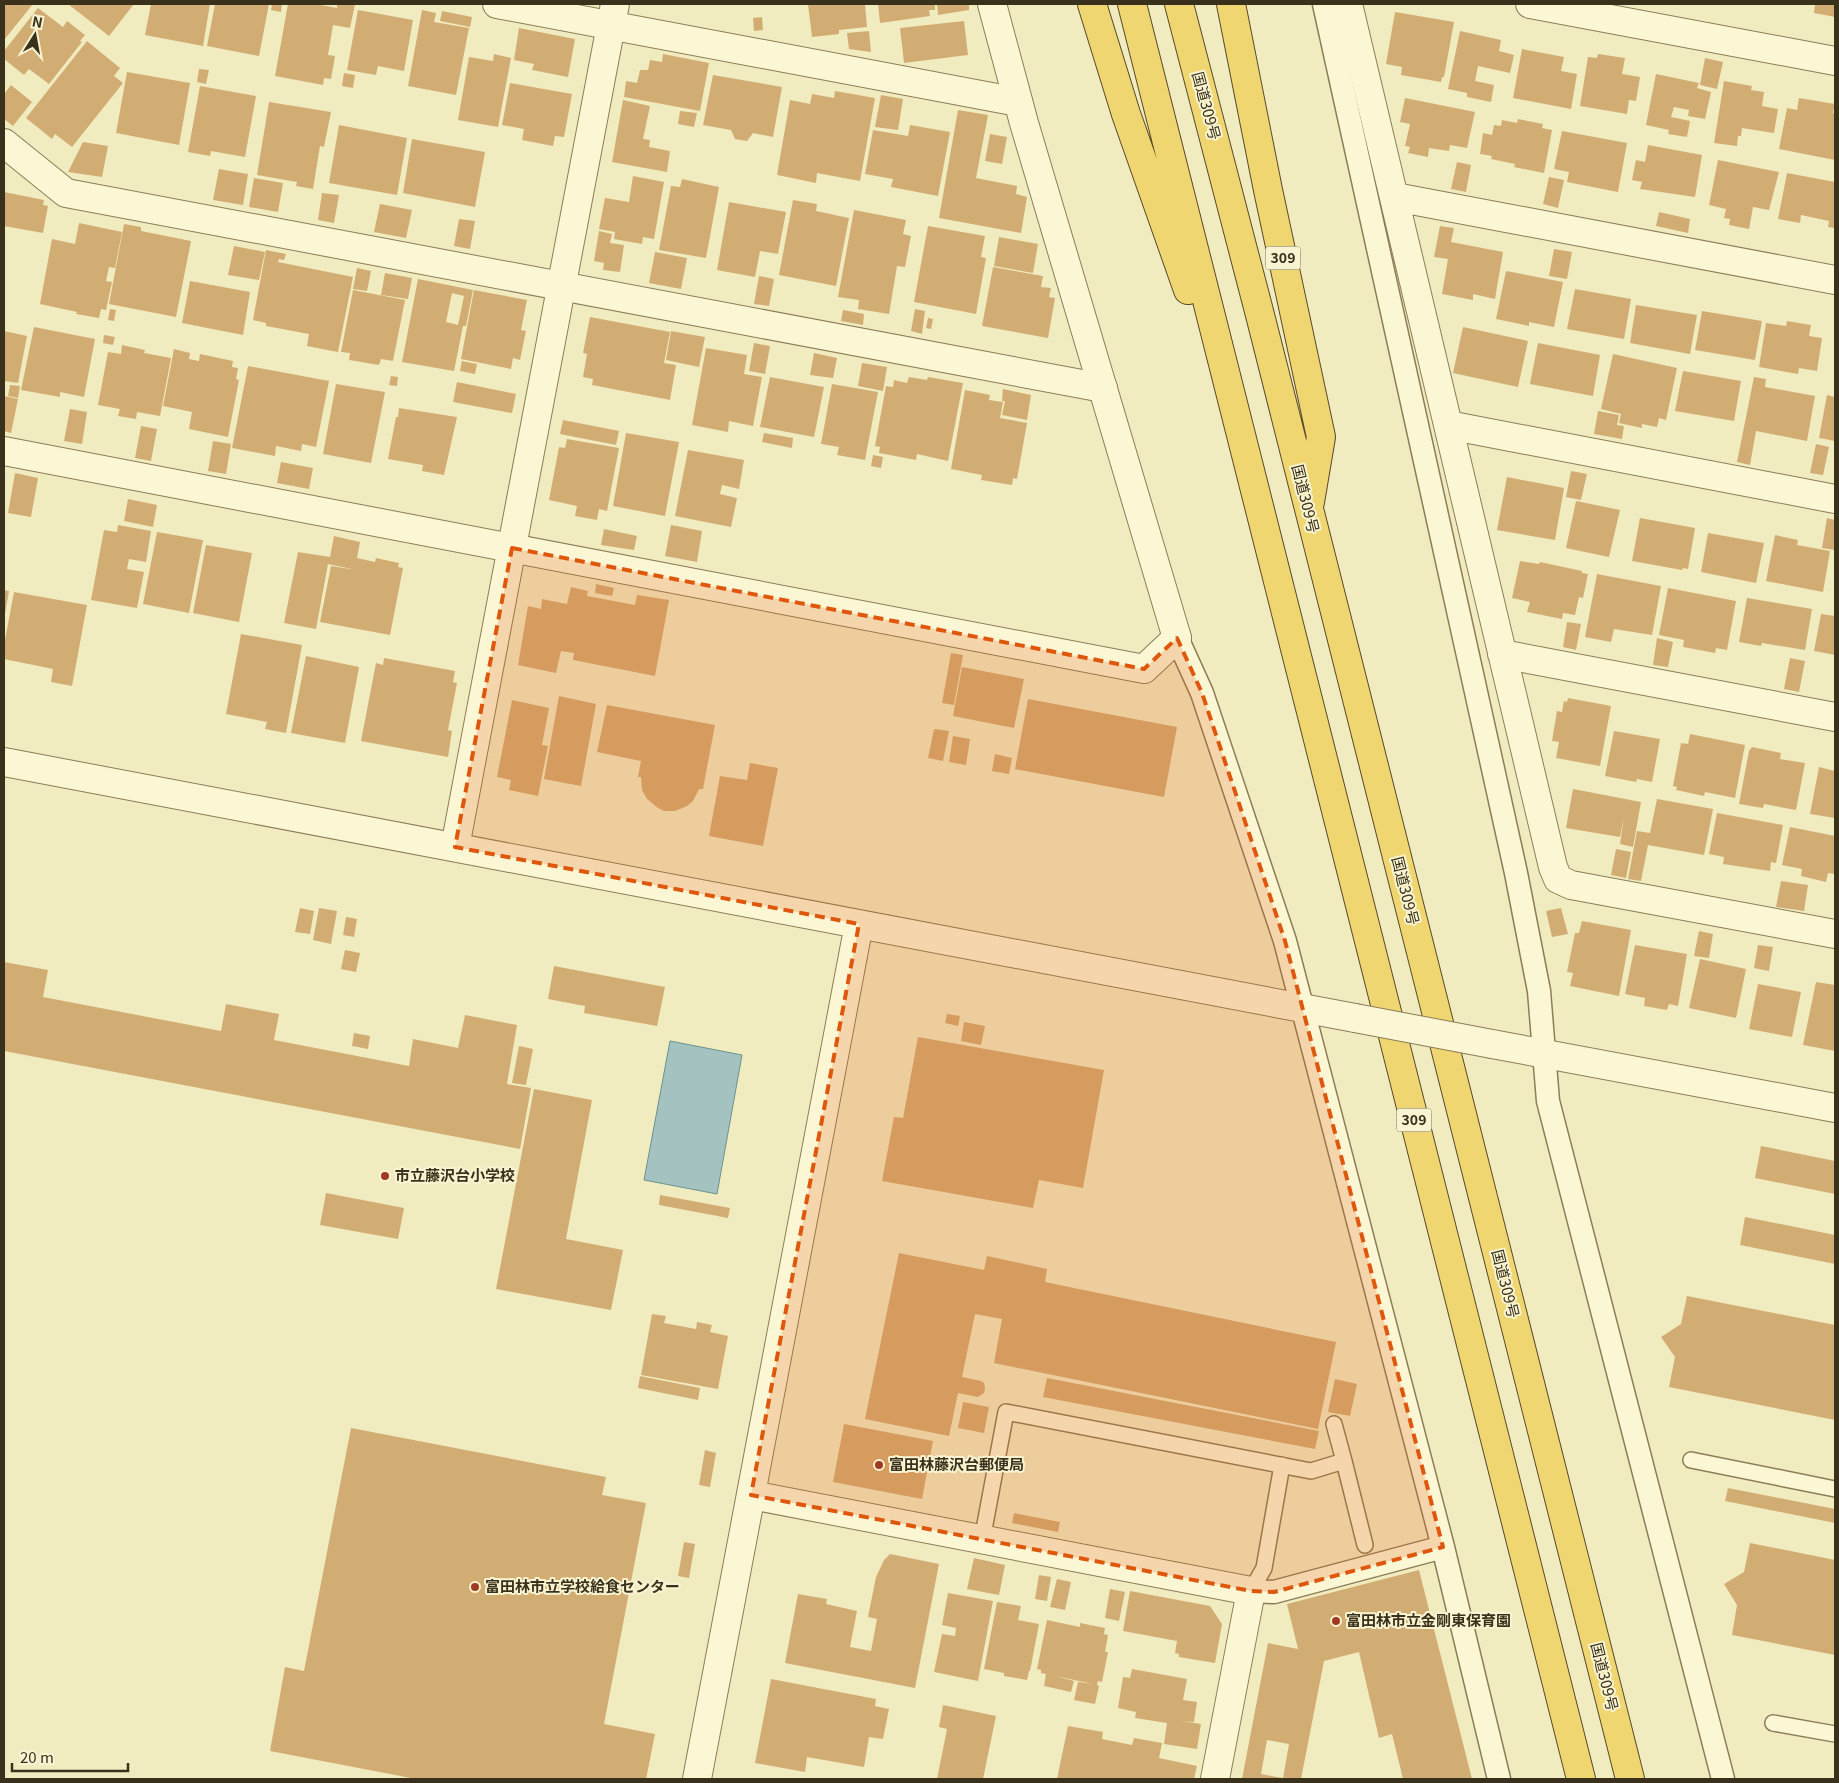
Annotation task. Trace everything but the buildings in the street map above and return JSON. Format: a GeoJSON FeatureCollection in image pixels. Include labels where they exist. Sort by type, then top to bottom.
{"type":"FeatureCollection","features":[{"type":"Feature","properties":{"kind":"highway","name":"309"},"geometry":{"type":"LineString","coordinates":[[1092,4],[1126,114],[1249,461]]}},
{"type":"Feature","properties":{"kind":"highway","name":"309"},"geometry":{"type":"LineString","coordinates":[[1132,4],[1581,1779]]}},
{"type":"Feature","properties":{"kind":"highway","name":"国道309号"},"geometry":{"type":"LineString","coordinates":[[1179,4],[1260,315],[1308,512],[1630,1779]]}},
{"type":"Feature","properties":{"kind":"highway","name":"309"},"geometry":{"type":"LineString","coordinates":[[1231,4],[1268,190],[1321,437],[1308,512]]}},
{"type":"Feature","properties":{"kind":"street"},"geometry":{"type":"LineString","coordinates":[[497,4],[613,14],[1018,102]]}},
{"type":"Feature","properties":{"kind":"street"},"geometry":{"type":"LineString","coordinates":[[992,4],[1018,102],[1177,638],[1202,693],[1285,941],[1443,1547],[1499,1779]]}},
{"type":"Feature","properties":{"kind":"street"},"geometry":{"type":"LineString","coordinates":[[1324,4],[1516,873],[1539,991],[1548,1101],[1722,1779]]}},
{"type":"Feature","properties":{"kind":"street"},"geometry":{"type":"LineString","coordinates":[[1348,4],[1553,867],[1558,879],[1571,885],[1835,934]]}},
{"type":"Feature","properties":{"kind":"street"},"geometry":{"type":"LineString","coordinates":[[1530,4],[1835,61]]}},
{"type":"Feature","properties":{"kind":"street"},"geometry":{"type":"LineString","coordinates":[[455,847],[613,14]]}},
{"type":"Feature","properties":{"kind":"street"},"geometry":{"type":"LineString","coordinates":[[4,143],[66,193],[1103,388]]}},
{"type":"Feature","properties":{"kind":"street"},"geometry":{"type":"LineString","coordinates":[[1395,197],[1835,280]]}},
{"type":"Feature","properties":{"kind":"street"},"geometry":{"type":"LineString","coordinates":[[1448,425],[1835,499]]}},
{"type":"Feature","properties":{"kind":"street"},"geometry":{"type":"LineString","coordinates":[[4,451],[1144,669],[1177,638]]}},
{"type":"Feature","properties":{"kind":"street"},"geometry":{"type":"LineString","coordinates":[[1502,654],[1835,717]]}},
{"type":"Feature","properties":{"kind":"street"},"geometry":{"type":"LineString","coordinates":[[4,762],[1835,1108]]}},
{"type":"Feature","properties":{"kind":"street"},"geometry":{"type":"LineString","coordinates":[[697,1779],[859,924]]}},
{"type":"Feature","properties":{"kind":"street"},"geometry":{"type":"LineString","coordinates":[[751,1496],[1251,1591],[1274,1592],[1443,1547]]}},
{"type":"Feature","properties":{"kind":"street"},"geometry":{"type":"LineString","coordinates":[[1215,1779],[1251,1591]]}},
{"type":"Feature","properties":{"kind":"lane"},"geometry":{"type":"LineString","coordinates":[[982,1540],[1006,1412],[1311,1471],[1344,1461]]}},
{"type":"Feature","properties":{"kind":"lane"},"geometry":{"type":"LineString","coordinates":[[1334,1424],[1365,1545]]}},
{"type":"Feature","properties":{"kind":"lane"},"geometry":{"type":"LineString","coordinates":[[1691,1460],[1835,1489]]}},
{"type":"Feature","properties":{"kind":"lane"},"geometry":{"type":"LineString","coordinates":[[1251,1591],[1264,1568],[1282,1465]]}},
{"type":"Feature","properties":{"kind":"lane"},"geometry":{"type":"LineString","coordinates":[[1773,1723],[1835,1734]]}},
{"type":"Feature","properties":{"kind":"highlighted area"},"geometry":{"type":"Polygon","coordinates":[[[512,548],[1144,669],[1177,638],[1202,693],[1285,941],[1443,1547],[1274,1592],[1251,1591],[751,1495],[859,924],[455,847],[512,548]]]}},
{"type":"Feature","properties":{"kind":"water"},"geometry":{"type":"Polygon","coordinates":[[[670,1041],[742,1055],[717,1194],[644,1180],[670,1041]]]}},
{"type":"Feature","properties":{"kind":"place","name":"市立藤沢台小学校"},"geometry":{"type":"Point","coordinates":[385,1176]}},
{"type":"Feature","properties":{"kind":"place","name":"富田林藤沢台郵便局"},"geometry":{"type":"Point","coordinates":[879,1465]}},
{"type":"Feature","properties":{"kind":"place","name":"富田林市立学校給食センター"},"geometry":{"type":"Point","coordinates":[475,1587]}},
{"type":"Feature","properties":{"kind":"place","name":"富田林市立金剛東保育園"},"geometry":{"type":"Point","coordinates":[1336,1621]}}]}
